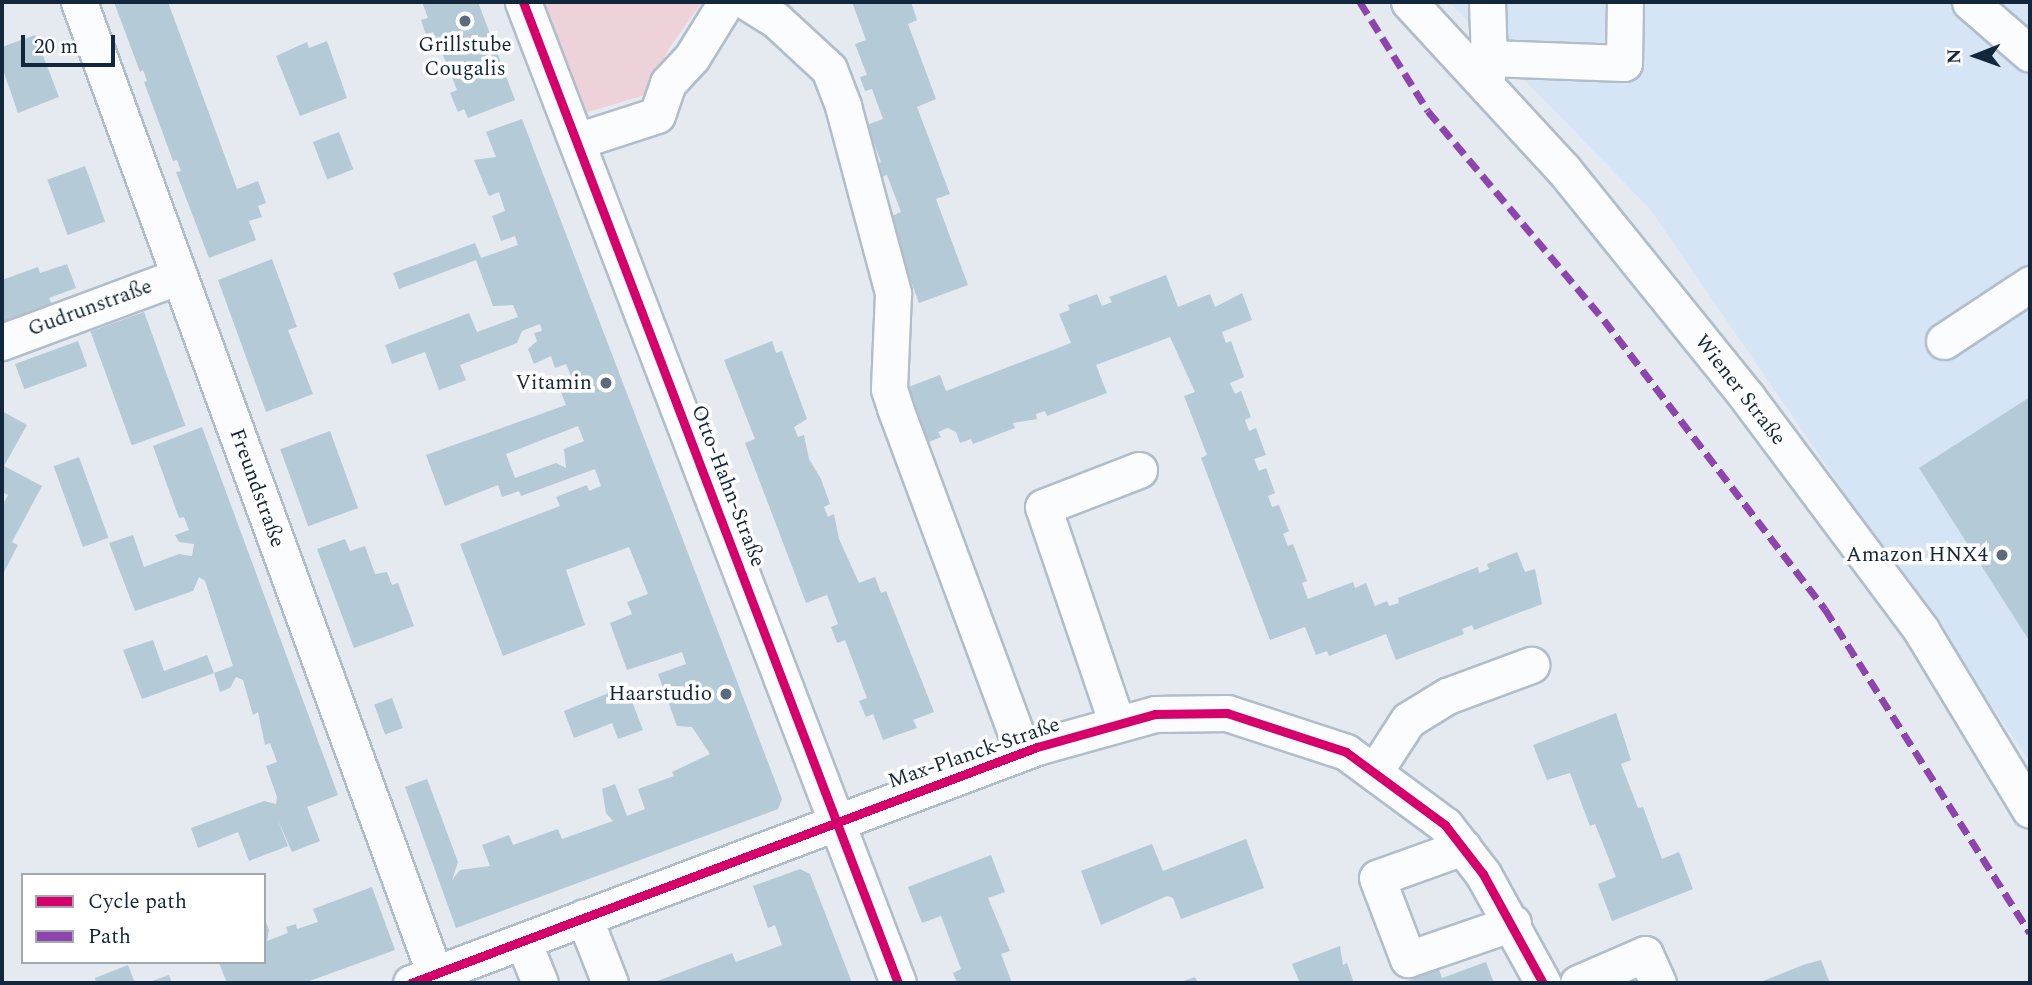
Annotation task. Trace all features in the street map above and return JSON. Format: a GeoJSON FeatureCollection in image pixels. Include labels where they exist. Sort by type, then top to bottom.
{"type":"FeatureCollection","features":[{"type":"Feature","properties":{"kind":"street","name":"Freundstraße"},"geometry":{"type":"LineString","coordinates":[[79,2],[179,276],[423,979]]}},
{"type":"Feature","properties":{"kind":"street","name":"Otto-Hahn-Straße"},"geometry":{"type":"LineString","coordinates":[[523,2],[898,983]]}},
{"type":"Feature","properties":{"kind":"street"},"geometry":{"type":"LineString","coordinates":[[577,141],[657,115],[668,83],[692,57],[726,2]]}},
{"type":"Feature","properties":{"kind":"street"},"geometry":{"type":"LineString","coordinates":[[747,2],[776,20],[829,69],[843,106],[893,293],[890,389],[895,408],[1023,752]]}},
{"type":"Feature","properties":{"kind":"street","name":"Wiener Straße"},"geometry":{"type":"LineString","coordinates":[[1409,2],[1487,71],[1747,397],[1921,630],[2030,810]]}},
{"type":"Feature","properties":{"kind":"street"},"geometry":{"type":"LineString","coordinates":[[1487,2],[1487,71],[1624,62],[1625,2]]}},
{"type":"Feature","properties":{"kind":"street"},"geometry":{"type":"LineString","coordinates":[[1970,2],[2030,54]]}},
{"type":"Feature","properties":{"kind":"street","name":"Gudrunstraße"},"geometry":{"type":"LineString","coordinates":[[2,342],[179,276]]}},
{"type":"Feature","properties":{"kind":"street"},"geometry":{"type":"LineString","coordinates":[[1944,341],[2030,284]]}},
{"type":"Feature","properties":{"kind":"street"},"geometry":{"type":"LineString","coordinates":[[1117,724],[1043,507],[1139,470]]}},
{"type":"Feature","properties":{"kind":"street"},"geometry":{"type":"LineString","coordinates":[[1375,771],[1408,720],[1447,696],[1531,665]]}},
{"type":"Feature","properties":{"kind":"street","name":"Max-Planck-Straße"},"geometry":{"type":"LineString","coordinates":[[423,979],[1023,752],[1155,713],[1227,713],[1346,752],[1445,825],[1463,847],[1513,923],[1544,983]]}},
{"type":"Feature","properties":{"kind":"street"},"geometry":{"type":"LineString","coordinates":[[1463,847],[1377,878],[1408,959],[1513,923]]}},
{"type":"Feature","properties":{"kind":"street"},"geometry":{"type":"LineString","coordinates":[[584,917],[610,983]]}},
{"type":"Feature","properties":{"kind":"street"},"geometry":{"type":"LineString","coordinates":[[523,941],[540,983]]}},
{"type":"Feature","properties":{"kind":"street"},"geometry":{"type":"LineString","coordinates":[[1578,983],[1645,954],[1658,983]]}},
{"type":"Feature","properties":{"kind":"shaded area"},"geometry":{"type":"Polygon","coordinates":[[[544,2],[702,2],[670,47],[645,95],[585,113],[544,2]]]}},
{"type":"Feature","properties":{"kind":"shaded area"},"geometry":{"type":"Polygon","coordinates":[[[1449,2],[2030,2],[2030,762],[1650,209],[1449,2]]]}},
{"type":"Feature","properties":{"kind":"building"},"geometry":{"type":"Polygon","coordinates":[[[114,2],[168,2],[237,189],[258,181],[266,203],[258,206],[262,217],[249,221],[256,240],[209,258],[176,172],[181,171],[177,160],[173,161],[144,82],[147,81],[143,70],[140,72],[114,2]]]}},
{"type":"Feature","properties":{"kind":"building"},"geometry":{"type":"Polygon","coordinates":[[[422,2],[478,2],[515,100],[468,118],[464,109],[458,112],[450,93],[457,90],[445,60],[433,32],[426,35],[421,20],[428,18],[422,2]]]}},
{"type":"Feature","properties":{"kind":"building"},"geometry":{"type":"Polygon","coordinates":[[[852,2],[911,2],[917,20],[908,24],[936,99],[917,107],[950,194],[936,199],[968,285],[919,303],[906,268],[900,271],[895,257],[901,254],[887,218],[901,212],[887,175],[881,177],[876,165],[881,162],[867,125],[883,119],[872,89],[865,91],[860,77],[867,75],[855,44],[866,40],[852,2]]]}},
{"type":"Feature","properties":{"kind":"building"},"geometry":{"type":"Polygon","coordinates":[[[35,35],[59,97],[18,113],[2,67],[2,47],[35,35]]]}},
{"type":"Feature","properties":{"kind":"building"},"geometry":{"type":"Polygon","coordinates":[[[327,41],[347,98],[300,116],[276,56],[307,42],[309,48],[327,41]]]}},
{"type":"Feature","properties":{"kind":"building"},"geometry":{"type":"Polygon","coordinates":[[[522,119],[782,799],[778,809],[456,928],[405,787],[427,779],[458,862],[452,880],[460,870],[490,866],[482,845],[509,835],[513,845],[558,829],[562,839],[613,821],[606,813],[602,789],[615,784],[627,816],[645,809],[638,789],[674,776],[672,772],[710,754],[692,727],[677,726],[658,674],[686,664],[682,652],[627,670],[610,623],[632,614],[627,602],[648,594],[629,547],[566,570],[585,625],[503,656],[460,544],[560,506],[556,497],[587,485],[589,491],[601,486],[595,469],[521,496],[519,491],[502,497],[498,485],[445,506],[426,455],[566,405],[557,382],[571,376],[566,364],[555,368],[551,356],[534,364],[528,349],[537,341],[534,333],[542,331],[540,324],[522,331],[517,343],[460,365],[466,380],[439,390],[425,352],[392,364],[385,345],[469,313],[477,332],[518,317],[513,305],[493,306],[476,260],[399,289],[393,273],[475,243],[481,258],[518,245],[515,236],[501,241],[492,216],[505,211],[499,192],[489,196],[474,160],[496,157],[486,132],[522,119]],[[578,426],[506,454],[515,478],[556,463],[566,468],[564,449],[584,441],[578,426]]]}},
{"type":"Feature","properties":{"kind":"building"},"geometry":{"type":"Polygon","coordinates":[[[339,132],[353,169],[327,179],[313,142],[339,132]]]}},
{"type":"Feature","properties":{"kind":"building"},"geometry":{"type":"Polygon","coordinates":[[[85,166],[105,221],[68,235],[47,180],[85,166]]]}},
{"type":"Feature","properties":{"kind":"building"},"geometry":{"type":"Polygon","coordinates":[[[272,259],[297,327],[288,330],[313,394],[266,412],[218,280],[272,259]]]}},
{"type":"Feature","properties":{"kind":"building"},"geometry":{"type":"Polygon","coordinates":[[[67,264],[76,288],[49,298],[52,304],[2,322],[2,280],[38,267],[40,273],[67,264]]]}},
{"type":"Feature","properties":{"kind":"building"},"geometry":{"type":"Polygon","coordinates":[[[1166,275],[1178,307],[1210,294],[1215,307],[1242,293],[1252,320],[1222,332],[1226,343],[1231,341],[1244,377],[1230,383],[1235,394],[1241,391],[1251,417],[1245,420],[1249,431],[1256,428],[1266,455],[1254,459],[1259,471],[1266,468],[1275,493],[1268,496],[1272,507],[1279,505],[1289,531],[1283,534],[1288,546],[1293,544],[1307,581],[1302,583],[1308,599],[1353,582],[1355,588],[1366,583],[1375,606],[1387,601],[1389,606],[1399,603],[1398,598],[1478,567],[1479,573],[1489,569],[1487,564],[1517,552],[1525,572],[1535,569],[1542,604],[1474,630],[1472,625],[1462,629],[1464,634],[1396,660],[1386,634],[1329,656],[1327,651],[1316,655],[1305,627],[1270,640],[1201,458],[1207,455],[1184,396],[1195,392],[1170,337],[1096,365],[1107,393],[1047,416],[1045,411],[1036,414],[1037,419],[1013,423],[1015,428],[973,444],[971,439],[960,443],[956,432],[948,428],[938,432],[941,437],[922,445],[903,389],[940,375],[946,391],[1071,343],[1059,314],[1070,310],[1068,305],[1097,294],[1102,306],[1112,302],[1109,297],[1166,275]]]}},
{"type":"Feature","properties":{"kind":"building"},"geometry":{"type":"Polygon","coordinates":[[[144,312],[185,426],[132,445],[90,331],[144,312]]]}},
{"type":"Feature","properties":{"kind":"building"},"geometry":{"type":"Polygon","coordinates":[[[78,341],[87,366],[24,389],[15,364],[78,341]]]}},
{"type":"Feature","properties":{"kind":"building"},"geometry":{"type":"Polygon","coordinates":[[[772,341],[776,353],[782,351],[807,419],[794,427],[798,437],[804,435],[809,459],[821,479],[830,504],[824,507],[828,517],[834,514],[839,539],[859,583],[875,577],[881,593],[886,591],[934,712],[913,720],[917,728],[883,740],[873,714],[866,717],[859,701],[867,698],[845,640],[837,643],[831,627],[838,624],[827,595],[806,603],[745,443],[755,439],[724,360],[772,341]]]}},
{"type":"Feature","properties":{"kind":"building","name":"Amazon HNX4"},"geometry":{"type":"Polygon","coordinates":[[[2030,397],[2030,642],[1919,468],[2030,397]]]}},
{"type":"Feature","properties":{"kind":"building"},"geometry":{"type":"Polygon","coordinates":[[[2,411],[27,425],[4,466],[42,486],[12,542],[18,545],[2,576],[2,506],[8,495],[2,492],[2,411]]]}},
{"type":"Feature","properties":{"kind":"building"},"geometry":{"type":"Polygon","coordinates":[[[202,427],[338,795],[307,807],[320,841],[292,852],[277,818],[288,846],[249,861],[238,832],[198,848],[191,828],[264,801],[276,804],[277,797],[266,766],[277,762],[270,743],[265,745],[258,712],[253,715],[243,680],[236,677],[230,688],[220,692],[214,673],[233,666],[205,581],[199,577],[193,591],[135,611],[109,543],[133,535],[144,567],[179,554],[192,556],[194,544],[179,542],[175,535],[189,530],[184,517],[179,518],[153,446],[202,427]]]}},
{"type":"Feature","properties":{"kind":"building"},"geometry":{"type":"Polygon","coordinates":[[[330,431],[358,508],[308,526],[280,449],[330,431]]]}},
{"type":"Feature","properties":{"kind":"building"},"geometry":{"type":"Polygon","coordinates":[[[79,457],[108,538],[83,547],[54,466],[79,457]]]}},
{"type":"Feature","properties":{"kind":"building"},"geometry":{"type":"Polygon","coordinates":[[[345,539],[350,551],[365,546],[375,574],[387,572],[392,585],[398,583],[414,626],[354,648],[317,549],[345,539]]]}},
{"type":"Feature","properties":{"kind":"building"},"geometry":{"type":"Polygon","coordinates":[[[153,640],[164,671],[207,655],[214,673],[142,699],[123,650],[153,640]]]}},
{"type":"Feature","properties":{"kind":"building"},"geometry":{"type":"Polygon","coordinates":[[[626,686],[643,730],[618,739],[612,723],[574,738],[564,711],[626,686]]]}},
{"type":"Feature","properties":{"kind":"building"},"geometry":{"type":"Polygon","coordinates":[[[392,698],[403,728],[385,735],[374,704],[392,698]]]}},
{"type":"Feature","properties":{"kind":"building"},"geometry":{"type":"Polygon","coordinates":[[[1616,713],[1631,760],[1621,764],[1638,808],[1643,807],[1662,859],[1679,852],[1693,889],[1612,921],[1598,884],[1616,877],[1595,824],[1590,826],[1570,773],[1547,780],[1533,745],[1616,713]]]}},
{"type":"Feature","properties":{"kind":"building"},"geometry":{"type":"Polygon","coordinates":[[[1246,839],[1264,888],[1181,919],[1173,898],[1167,896],[1101,925],[1081,871],[1152,844],[1163,871],[1246,839]]]}},
{"type":"Feature","properties":{"kind":"building"},"geometry":{"type":"Polygon","coordinates":[[[991,855],[1005,892],[988,898],[1010,951],[1001,954],[1012,983],[957,983],[953,973],[961,969],[941,916],[922,923],[908,887],[991,855]]]}},
{"type":"Feature","properties":{"kind":"building"},"geometry":{"type":"Polygon","coordinates":[[[800,869],[810,874],[852,983],[652,983],[732,953],[736,962],[782,945],[775,925],[768,928],[753,886],[800,869]]]}},
{"type":"Feature","properties":{"kind":"building"},"geometry":{"type":"Polygon","coordinates":[[[372,887],[395,950],[304,983],[227,983],[219,964],[266,964],[266,922],[269,930],[267,941],[288,933],[286,927],[296,924],[297,929],[318,922],[313,909],[372,887]]]}},
{"type":"Feature","properties":{"kind":"building"},"geometry":{"type":"Polygon","coordinates":[[[1340,946],[1343,965],[1347,963],[1354,983],[1300,983],[1292,964],[1340,946]]]}},
{"type":"Feature","properties":{"kind":"building"},"geometry":{"type":"Polygon","coordinates":[[[1435,958],[1442,978],[1486,962],[1494,983],[1402,983],[1423,975],[1419,964],[1435,958]]]}},
{"type":"Feature","properties":{"kind":"building"},"geometry":{"type":"Polygon","coordinates":[[[1821,960],[1830,983],[1758,983],[1803,965],[1821,960]]]}},
{"type":"Feature","properties":{"kind":"building"},"geometry":{"type":"Polygon","coordinates":[[[128,965],[135,983],[96,983],[95,978],[128,965]]]}},
{"type":"Feature","properties":{"kind":"building"},"geometry":{"type":"Polygon","coordinates":[[[169,975],[172,983],[147,983],[169,975]]]}},
{"type":"Feature","properties":{"kind":"building"},"geometry":{"type":"Polygon","coordinates":[[[1195,977],[1198,983],[1178,983],[1195,977]]]}},
{"type":"Feature","properties":{"kind":"marked path"},"geometry":{"type":"LineString","coordinates":[[1360,2],[1428,111],[1604,320],[1825,609],[2030,933]]}},
{"type":"Feature","properties":{"kind":"cycle path"},"geometry":{"type":"LineString","coordinates":[[523,2],[898,983]]}},
{"type":"Feature","properties":{"kind":"cycle path"},"geometry":{"type":"LineString","coordinates":[[411,983],[1037,747],[1155,714],[1227,713],[1346,752],[1445,825],[1483,874],[1543,983]]}},
{"type":"Feature","properties":{"kind":"place","name":"Grillstube Cougalis"},"geometry":{"type":"Point","coordinates":[465,21]}},
{"type":"Feature","properties":{"kind":"place","name":"Vitamin"},"geometry":{"type":"Point","coordinates":[606,383]}},
{"type":"Feature","properties":{"kind":"place","name":"Amazon HNX4"},"geometry":{"type":"Point","coordinates":[2002,555]}},
{"type":"Feature","properties":{"kind":"place","name":"Haarstudio"},"geometry":{"type":"Point","coordinates":[726,694]}}]}
